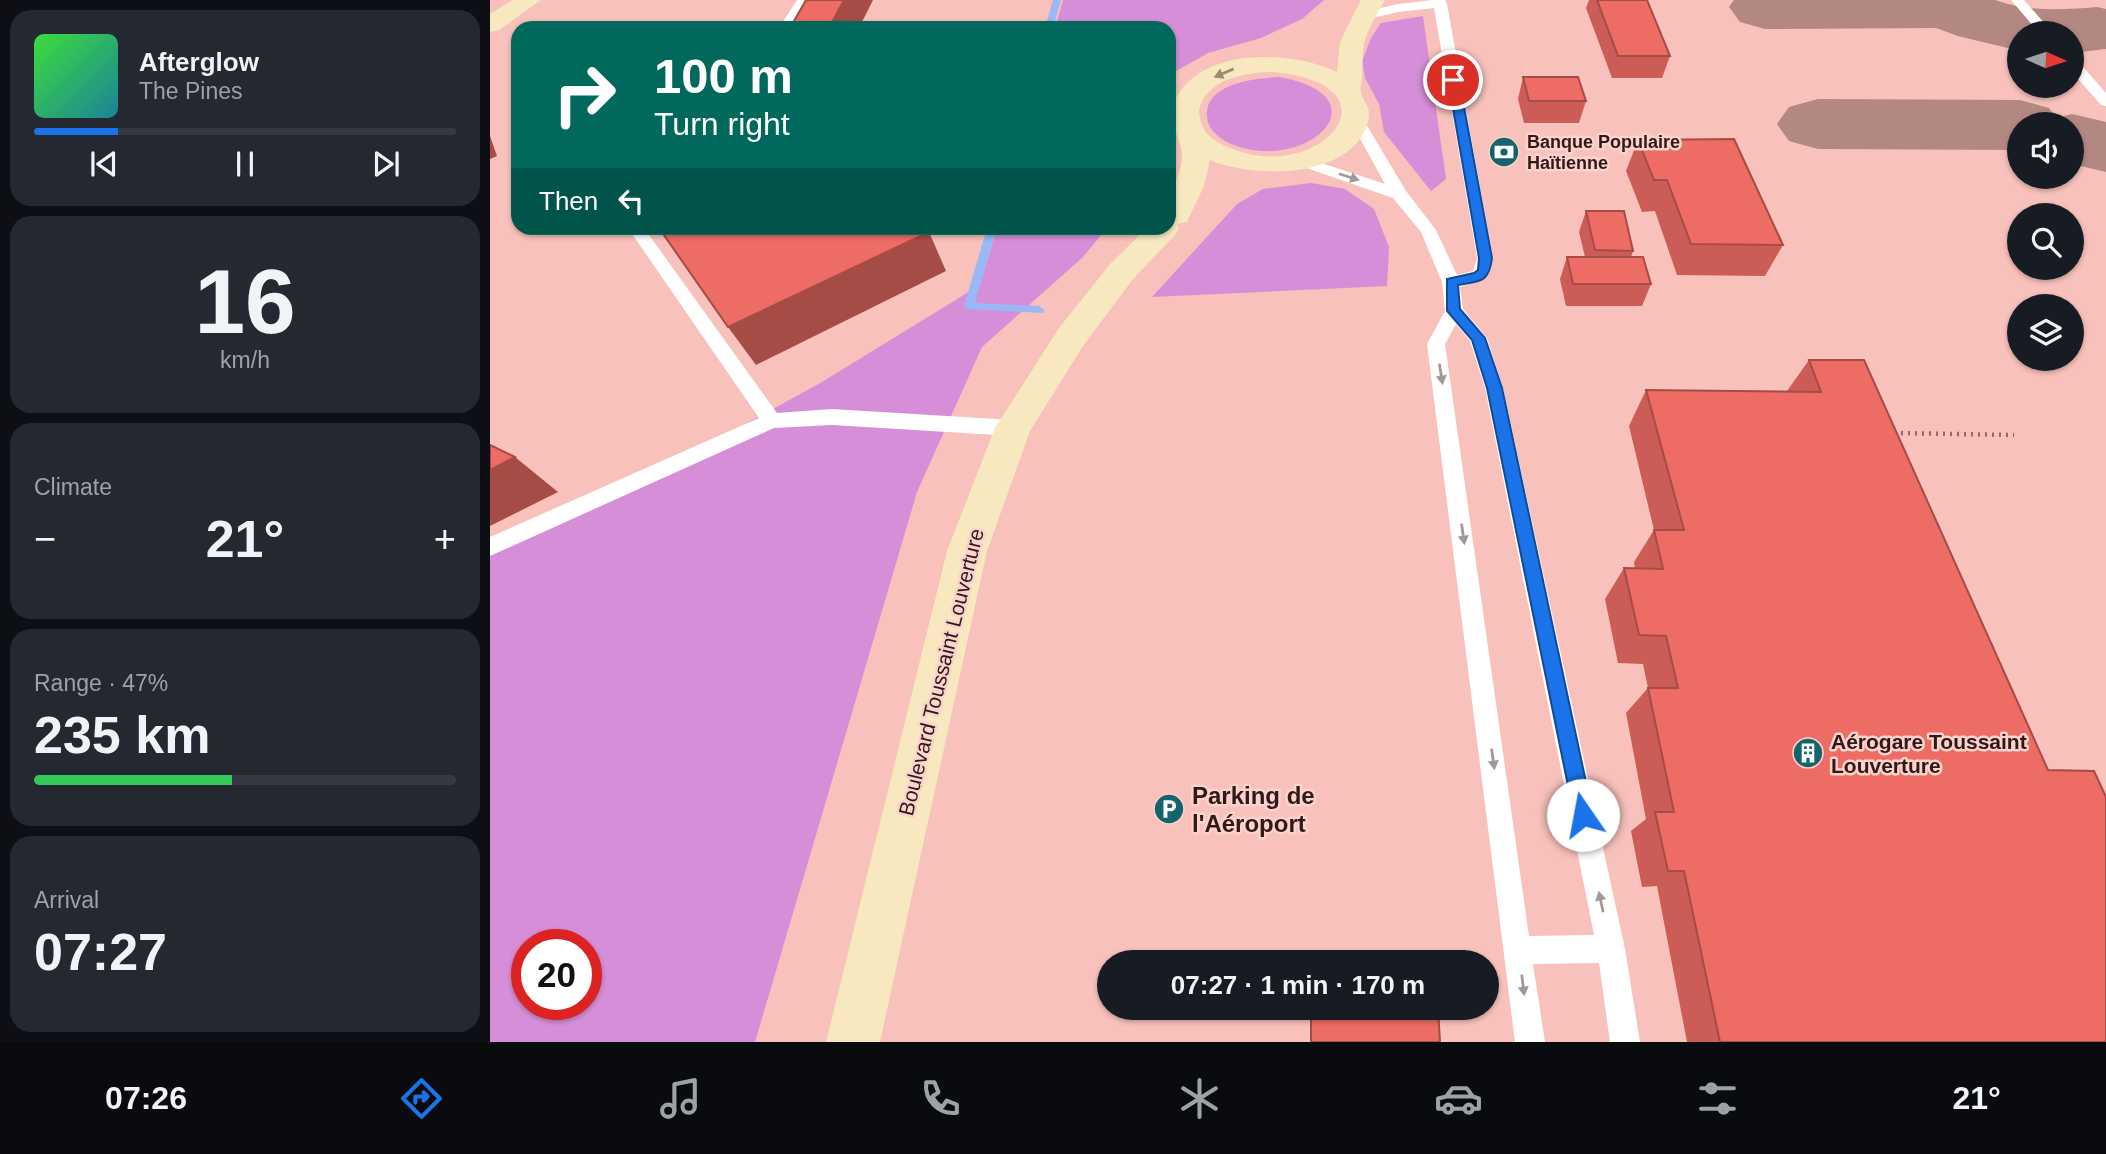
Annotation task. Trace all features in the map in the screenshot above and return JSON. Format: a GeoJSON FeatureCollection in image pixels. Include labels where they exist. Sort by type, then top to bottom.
{"type":"FeatureCollection","features":[{"type":"Feature","properties":{"kind":"main road"},"geometry":{"type":"LineString","coordinates":[[490,4],[496,0]]}},
{"type":"Feature","properties":{"kind":"main road"},"geometry":{"type":"LineString","coordinates":[[490,25],[529,0]]}},
{"type":"Feature","properties":{"kind":"main road"},"geometry":{"type":"LineString","coordinates":[[1332,36],[1368,8]]}},
{"type":"Feature","properties":{"kind":"main road"},"geometry":{"type":"LineString","coordinates":[[1352,104],[1334,79],[1314,70],[1301,57],[1241,67],[1207,80],[1190,96],[1184,114],[1190,133],[1208,150],[1236,161],[1269,165],[1300,161],[1327,151],[1347,136],[1352,104],[1352,42],[1368,8]]}},
{"type":"Feature","properties":{"kind":"main road","name":"Boulevard Toussaint Louverture"},"geometry":{"type":"LineString","coordinates":[[1176,211],[1192,183],[1196,155],[1190,133]]}},
{"type":"Feature","properties":{"kind":"main road","name":"Boulevard Toussaint Louverture"},"geometry":{"type":"LineString","coordinates":[[1176,218],[1220,187],[1269,165]]}},
{"type":"Feature","properties":{"kind":"main road","name":"Boulevard Toussaint Louverture"},"geometry":{"type":"LineString","coordinates":[[853,1042],[967,551],[1013,428],[1071,337],[1122,271],[1157,235]]}},
{"type":"Feature","properties":{"kind":"lane"},"geometry":{"type":"LineString","coordinates":[[790,21],[803,0]]}},
{"type":"Feature","properties":{"kind":"lane"},"geometry":{"type":"LineString","coordinates":[[2017,0],[2035,21]]}},
{"type":"Feature","properties":{"kind":"lane"},"geometry":{"type":"LineString","coordinates":[[1368,8],[1398,8],[1439,2],[1485,258],[1484,271],[1478,276],[1451,282]]}},
{"type":"Feature","properties":{"kind":"lane"},"geometry":{"type":"LineString","coordinates":[[2084,77],[2106,102]]}},
{"type":"Feature","properties":{"kind":"lane"},"geometry":{"type":"LineString","coordinates":[[1352,104],[1399,194],[1429,230],[1451,282],[1454,311],[1436,344],[1530,1042]]}},
{"type":"Feature","properties":{"kind":"lane"},"geometry":{"type":"LineString","coordinates":[[1300,161],[1399,194]]}},
{"type":"Feature","properties":{"kind":"lane"},"geometry":{"type":"LineString","coordinates":[[641,235],[772,421]]}},
{"type":"Feature","properties":{"kind":"lane"},"geometry":{"type":"LineString","coordinates":[[1454,311],[1478,338],[1494,388],[1611,949],[1625,1042]]}},
{"type":"Feature","properties":{"kind":"lane"},"geometry":{"type":"LineString","coordinates":[[490,547],[538,523],[772,421],[832,417],[1013,428]]}},
{"type":"Feature","properties":{"kind":"lane"},"geometry":{"type":"LineString","coordinates":[[1519,950],[1611,949]]}},
{"type":"Feature","properties":{"kind":"path"},"geometry":{"type":"LineString","coordinates":[[1892,433],[2014,435]]}},
{"type":"Feature","properties":{"kind":"shaded area"},"geometry":{"type":"Polygon","coordinates":[[[1063,0],[1324,0],[1302,19],[1261,38],[1208,53],[1176,71],[1176,21],[1057,21],[1063,0]]]}},
{"type":"Feature","properties":{"kind":"shaded area"},"geometry":{"type":"Polygon","coordinates":[[[1423,16],[1446,179],[1431,191],[1384,132],[1379,104],[1365,78],[1362,61],[1371,38],[1381,23],[1423,16]]]}},
{"type":"Feature","properties":{"kind":"shaded area"},"geometry":{"type":"Polygon","coordinates":[[[1279,77],[1311,87],[1328,100],[1332,115],[1324,129],[1309,141],[1286,149],[1260,151],[1231,144],[1212,130],[1207,117],[1208,106],[1222,90],[1245,81],[1279,77]]]}},
{"type":"Feature","properties":{"kind":"shaded area"},"geometry":{"type":"Polygon","coordinates":[[[1311,183],[1345,189],[1374,209],[1389,247],[1387,286],[1152,297],[1237,204],[1263,189],[1311,183]]]}},
{"type":"Feature","properties":{"kind":"shaded area"},"geometry":{"type":"Polygon","coordinates":[[[995,235],[1101,235],[1083,257],[982,347],[917,492],[755,1042],[490,1042],[490,553],[713,442],[822,382],[980,285],[995,235]]]}},
{"type":"Feature","properties":{"kind":"building"},"geometry":{"type":"Polygon","coordinates":[[[806,0],[844,0],[833,21],[794,21],[806,0]]]}},
{"type":"Feature","properties":{"kind":"building"},"geometry":{"type":"Polygon","coordinates":[[[1597,0],[1647,0],[1670,56],[1618,56],[1597,0]]]}},
{"type":"Feature","properties":{"kind":"building"},"geometry":{"type":"Polygon","coordinates":[[[1523,77],[1578,77],[1586,101],[1529,101],[1523,77]]]}},
{"type":"Feature","properties":{"kind":"building"},"geometry":{"type":"Polygon","coordinates":[[[1734,139],[1783,245],[1691,244],[1667,180],[1654,180],[1638,140],[1734,139]]]}},
{"type":"Feature","properties":{"kind":"building"},"geometry":{"type":"Polygon","coordinates":[[[1586,211],[1624,211],[1633,251],[1595,250],[1586,211]]]}},
{"type":"Feature","properties":{"kind":"building"},"geometry":{"type":"Polygon","coordinates":[[[664,235],[923,235],[728,327],[664,235]]]}},
{"type":"Feature","properties":{"kind":"building"},"geometry":{"type":"Polygon","coordinates":[[[1567,257],[1643,257],[1651,284],[1573,284],[1567,257]]]}},
{"type":"Feature","properties":{"kind":"building","name":"Aérogare Toussaint Louverture"},"geometry":{"type":"Polygon","coordinates":[[[1809,360],[1864,360],[2048,770],[2094,771],[2106,797],[2106,1042],[1720,1042],[1684,871],[1668,871],[1655,812],[1674,812],[1648,688],[1678,688],[1666,636],[1639,635],[1624,568],[1663,569],[1654,530],[1684,530],[1646,390],[1821,392],[1809,360]]]}},
{"type":"Feature","properties":{"kind":"building"},"geometry":{"type":"Polygon","coordinates":[[[490,445],[515,457],[490,470],[490,445]]]}},
{"type":"Feature","properties":{"kind":"building"},"geometry":{"type":"Polygon","coordinates":[[[1311,1020],[1439,1020],[1440,1042],[1311,1042],[1311,1020]]]}},
{"type":"Feature","properties":{"kind":"waterway"},"geometry":{"type":"LineString","coordinates":[[1051,21],[1057,0]]}},
{"type":"Feature","properties":{"kind":"waterway"},"geometry":{"type":"LineString","coordinates":[[990,235],[969,306],[1039,310]]}},
{"type":"Feature","properties":{"kind":"taxiway"},"geometry":{"type":"LineString","coordinates":[[1949,6],[1952,0]]}},
{"type":"Feature","properties":{"kind":"taxiway"},"geometry":{"type":"LineString","coordinates":[[1765,7],[1949,6]]}},
{"type":"Feature","properties":{"kind":"taxiway"},"geometry":{"type":"LineString","coordinates":[[1949,6],[1984,21],[2021,29],[2097,29]]}},
{"type":"Feature","properties":{"kind":"taxiway"},"geometry":{"type":"LineString","coordinates":[[1818,124],[2007,125]]}},
{"type":"Feature","properties":{"kind":"taxiway"},"geometry":{"type":"LineString","coordinates":[[2084,142],[2106,147]]}},
{"type":"Feature","properties":{"kind":"place","name":"Banque Populaire Haïtienne"},"geometry":{"type":"Point","coordinates":[1504,152]}},
{"type":"Feature","properties":{"kind":"place","name":"Aérogare Toussaint Louverture"},"geometry":{"type":"Point","coordinates":[1808,753]}},
{"type":"Feature","properties":{"kind":"place","name":"Parking de l'Aéroport"},"geometry":{"type":"Point","coordinates":[1169,809]}},
{"type":"Feature","properties":{"kind":"route"},"geometry":{"type":"LineString","coordinates":[[1453,80],[1485,258],[1484,271],[1478,276],[1451,282],[1454,311],[1478,338],[1494,388],[1583,815]]}}]}
